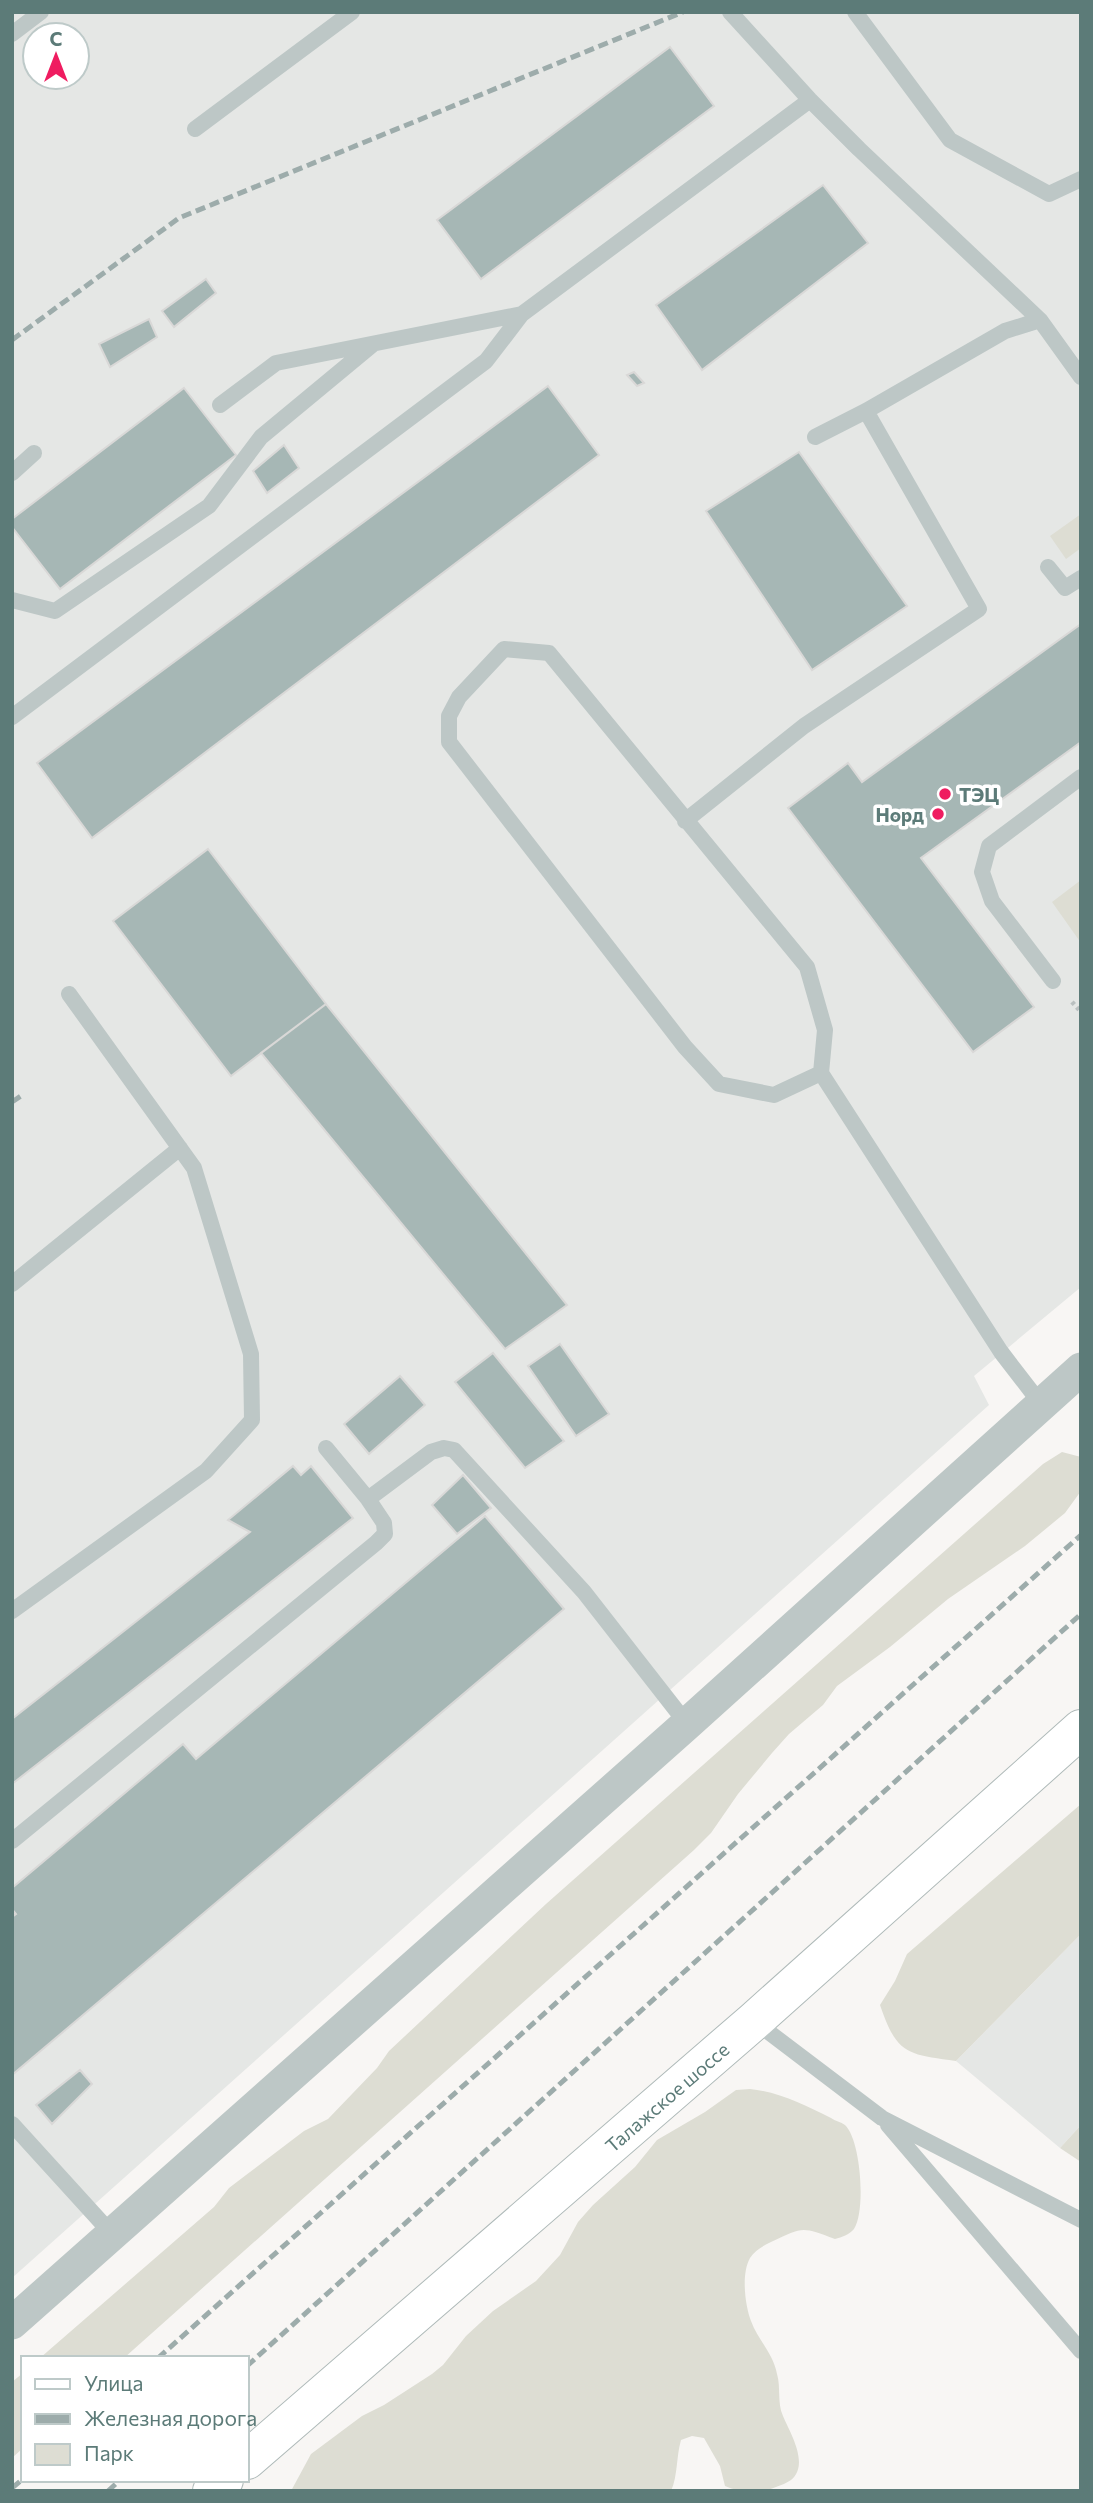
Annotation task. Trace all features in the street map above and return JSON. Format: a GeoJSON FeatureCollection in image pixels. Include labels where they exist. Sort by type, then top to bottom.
{"type":"FeatureCollection","features":[{"type":"Feature","properties":{"kind":"main road","name":"Талажское шоссе"},"geometry":{"type":"LineString","coordinates":[[248,2459],[754,2021],[1081,1729]]}},
{"type":"Feature","properties":{"kind":"street"},"geometry":{"type":"LineString","coordinates":[[15,2317],[687,1724],[1081,1369]]}},
{"type":"Feature","properties":{"kind":"lane"},"geometry":{"type":"LineString","coordinates":[[12,34],[41,12]]}},
{"type":"Feature","properties":{"kind":"lane"},"geometry":{"type":"LineString","coordinates":[[195,129],[352,12]]}},
{"type":"Feature","properties":{"kind":"lane"},"geometry":{"type":"LineString","coordinates":[[730,12],[810,100],[1040,320],[1081,377]]}},
{"type":"Feature","properties":{"kind":"lane"},"geometry":{"type":"LineString","coordinates":[[855,12],[950,141],[1049,194],[1081,179]]}},
{"type":"Feature","properties":{"kind":"lane"},"geometry":{"type":"LineString","coordinates":[[12,717],[486,360],[522,314],[810,100]]}},
{"type":"Feature","properties":{"kind":"lane"},"geometry":{"type":"LineString","coordinates":[[220,405],[276,363],[522,314]]}},
{"type":"Feature","properties":{"kind":"lane"},"geometry":{"type":"LineString","coordinates":[[816,437],[1005,331],[1040,320]]}},
{"type":"Feature","properties":{"kind":"lane"},"geometry":{"type":"LineString","coordinates":[[12,600],[55,611],[209,506],[261,437],[374,344]]}},
{"type":"Feature","properties":{"kind":"lane"},"geometry":{"type":"LineString","coordinates":[[685,821],[804,726],[979,609],[866,411]]}},
{"type":"Feature","properties":{"kind":"lane"},"geometry":{"type":"LineString","coordinates":[[12,473],[34,453]]}},
{"type":"Feature","properties":{"kind":"lane"},"geometry":{"type":"LineString","coordinates":[[1048,567],[1065,588],[1081,578]]}},
{"type":"Feature","properties":{"kind":"lane"},"geometry":{"type":"LineString","coordinates":[[821,1073],[774,1095],[719,1084],[685,1047],[449,743],[449,716],[458,697],[504,649],[549,653],[807,967],[825,1030],[821,1073],[1001,1352],[1041,1404]]}},
{"type":"Feature","properties":{"kind":"lane"},"geometry":{"type":"LineString","coordinates":[[1053,981],[992,901],[982,872],[989,846],[1081,777]]}},
{"type":"Feature","properties":{"kind":"lane"},"geometry":{"type":"LineString","coordinates":[[12,1611],[206,1471],[251,1420],[251,1353],[194,1168],[69,994]]}},
{"type":"Feature","properties":{"kind":"lane"},"geometry":{"type":"LineString","coordinates":[[12,1284],[180,1148]]}},
{"type":"Feature","properties":{"kind":"lane"},"geometry":{"type":"LineString","coordinates":[[12,1841],[385,1534],[384,1523],[368,1499],[326,1448]]}},
{"type":"Feature","properties":{"kind":"lane"},"geometry":{"type":"LineString","coordinates":[[368,1499],[431,1452],[444,1448],[454,1450],[583,1592],[687,1724]]}},
{"type":"Feature","properties":{"kind":"lane"},"geometry":{"type":"LineString","coordinates":[[754,2021],[882,2118],[1081,2220]]}},
{"type":"Feature","properties":{"kind":"lane"},"geometry":{"type":"LineString","coordinates":[[882,2118],[1081,2351]]}},
{"type":"Feature","properties":{"kind":"lane"},"geometry":{"type":"LineString","coordinates":[[12,2124],[112,2234]]}},
{"type":"Feature","properties":{"kind":"shaded area"},"geometry":{"type":"Polygon","coordinates":[[[12,12],[1081,12],[1081,1287],[974,1376],[989,1405],[12,2278],[12,12]]]}},
{"type":"Feature","properties":{"kind":"shaded area"},"geometry":{"type":"Polygon","coordinates":[[[1081,1934],[1081,2125],[1060,2148],[956,2061],[1081,1934]]]}},
{"type":"Feature","properties":{"kind":"green space"},"geometry":{"type":"Polygon","coordinates":[[[1081,514],[1081,548],[1066,559],[1050,536],[1081,514]]]}},
{"type":"Feature","properties":{"kind":"green space"},"geometry":{"type":"Polygon","coordinates":[[[1081,880],[1081,943],[1052,902],[1081,880]]]}},
{"type":"Feature","properties":{"kind":"green space"},"geometry":{"type":"Polygon","coordinates":[[[1062,1452],[1081,1457],[1081,1491],[1065,1513],[1025,1546],[948,1599],[837,1686],[823,1705],[789,1734],[772,1753],[738,1794],[711,1833],[694,1850],[126,2356],[42,2356],[214,2207],[229,2188],[304,2131],[328,2119],[377,2068],[389,2051],[546,1904],[1043,1464],[1062,1452]]]}},
{"type":"Feature","properties":{"kind":"green space"},"geometry":{"type":"Polygon","coordinates":[[[1081,1804],[1081,1934],[956,2061],[926,2056],[906,2049],[892,2034],[880,2005],[907,1954],[1081,1804]]]}},
{"type":"Feature","properties":{"kind":"green space"},"geometry":{"type":"Polygon","coordinates":[[[750,2089],[792,2100],[845,2125],[855,2145],[860,2176],[858,2220],[850,2233],[835,2239],[808,2230],[796,2231],[759,2248],[747,2265],[745,2290],[749,2314],[775,2366],[781,2411],[799,2457],[799,2466],[791,2480],[757,2492],[725,2486],[720,2466],[704,2438],[692,2436],[681,2440],[671,2491],[291,2491],[311,2454],[362,2416],[432,2374],[493,2311],[536,2281],[560,2255],[578,2222],[635,2167],[657,2140],[736,2090],[750,2089]]]}},
{"type":"Feature","properties":{"kind":"green space"},"geometry":{"type":"Polygon","coordinates":[[[1081,2125],[1081,2162],[1060,2148],[1081,2125]]]}},
{"type":"Feature","properties":{"kind":"green space"},"geometry":{"type":"Polygon","coordinates":[[[21,2375],[21,2450],[12,2458],[12,2382],[21,2375]]]}},
{"type":"Feature","properties":{"kind":"building"},"geometry":{"type":"Polygon","coordinates":[[[670,47],[714,106],[481,279],[437,220],[670,47]]]}},
{"type":"Feature","properties":{"kind":"building"},"geometry":{"type":"Polygon","coordinates":[[[823,185],[868,243],[702,370],[656,305],[823,185]]]}},
{"type":"Feature","properties":{"kind":"building"},"geometry":{"type":"Polygon","coordinates":[[[206,279],[216,293],[174,327],[162,311],[206,279]]]}},
{"type":"Feature","properties":{"kind":"building"},"geometry":{"type":"Polygon","coordinates":[[[149,319],[157,337],[110,367],[99,344],[149,319]]]}},
{"type":"Feature","properties":{"kind":"building"},"geometry":{"type":"Polygon","coordinates":[[[634,372],[644,383],[637,386],[627,375],[634,372]]]}},
{"type":"Feature","properties":{"kind":"building"},"geometry":{"type":"Polygon","coordinates":[[[548,386],[599,455],[92,838],[37,763],[548,386]]]}},
{"type":"Feature","properties":{"kind":"building"},"geometry":{"type":"Polygon","coordinates":[[[184,388],[236,455],[60,589],[12,527],[12,519],[184,388]]]}},
{"type":"Feature","properties":{"kind":"building"},"geometry":{"type":"Polygon","coordinates":[[[284,445],[299,468],[267,493],[253,471],[284,445]]]}},
{"type":"Feature","properties":{"kind":"building"},"geometry":{"type":"Polygon","coordinates":[[[799,452],[907,606],[812,670],[706,511],[799,452]]]}},
{"type":"Feature","properties":{"kind":"building"},"geometry":{"type":"Polygon","coordinates":[[[1081,624],[1081,742],[921,858],[1034,1007],[973,1052],[788,808],[848,763],[862,782],[1081,624]]]}},
{"type":"Feature","properties":{"kind":"building"},"geometry":{"type":"Polygon","coordinates":[[[208,849],[326,1004],[231,1076],[113,921],[208,849]]]}},
{"type":"Feature","properties":{"kind":"building"},"geometry":{"type":"Polygon","coordinates":[[[326,1004],[567,1305],[505,1349],[261,1053],[326,1004]]]}},
{"type":"Feature","properties":{"kind":"building"},"geometry":{"type":"Polygon","coordinates":[[[560,1344],[609,1414],[576,1436],[528,1366],[560,1344]]]}},
{"type":"Feature","properties":{"kind":"building"},"geometry":{"type":"Polygon","coordinates":[[[493,1353],[564,1441],[525,1468],[455,1382],[493,1353]]]}},
{"type":"Feature","properties":{"kind":"building"},"geometry":{"type":"Polygon","coordinates":[[[400,1376],[425,1405],[369,1454],[344,1424],[400,1376]]]}},
{"type":"Feature","properties":{"kind":"building"},"geometry":{"type":"Polygon","coordinates":[[[293,1466],[301,1475],[311,1466],[353,1518],[12,1784],[12,1719],[250,1532],[228,1520],[293,1466]]]}},
{"type":"Feature","properties":{"kind":"building"},"geometry":{"type":"Polygon","coordinates":[[[463,1475],[491,1508],[457,1534],[432,1505],[463,1475]]]}},
{"type":"Feature","properties":{"kind":"building"},"geometry":{"type":"Polygon","coordinates":[[[485,1516],[564,1609],[12,2075],[12,1917],[16,1914],[12,1909],[12,1888],[183,1744],[196,1759],[485,1516]]]}},
{"type":"Feature","properties":{"kind":"building"},"geometry":{"type":"Polygon","coordinates":[[[80,2070],[92,2084],[52,2124],[36,2105],[80,2070]]]}},
{"type":"Feature","properties":{"kind":"railway"},"geometry":{"type":"LineString","coordinates":[[12,340],[179,218],[683,12]]}},
{"type":"Feature","properties":{"kind":"railway"},"geometry":{"type":"LineString","coordinates":[[12,1102],[24,1094]]}},
{"type":"Feature","properties":{"kind":"railway"},"geometry":{"type":"LineString","coordinates":[[160,2356],[1081,1535]]}},
{"type":"Feature","properties":{"kind":"railway"},"geometry":{"type":"LineString","coordinates":[[248,2365],[1081,1614]]}},
{"type":"Feature","properties":{"kind":"railway"},"geometry":{"type":"LineString","coordinates":[[12,2488],[21,2481]]}},
{"type":"Feature","properties":{"kind":"railway"},"geometry":{"type":"LineString","coordinates":[[108,2491],[118,2482]]}},
{"type":"Feature","properties":{"kind":"place","name":"ТЭЦ"},"geometry":{"type":"Point","coordinates":[945,794]}},
{"type":"Feature","properties":{"kind":"place","name":"Норд"},"geometry":{"type":"Point","coordinates":[938,814]}}]}
